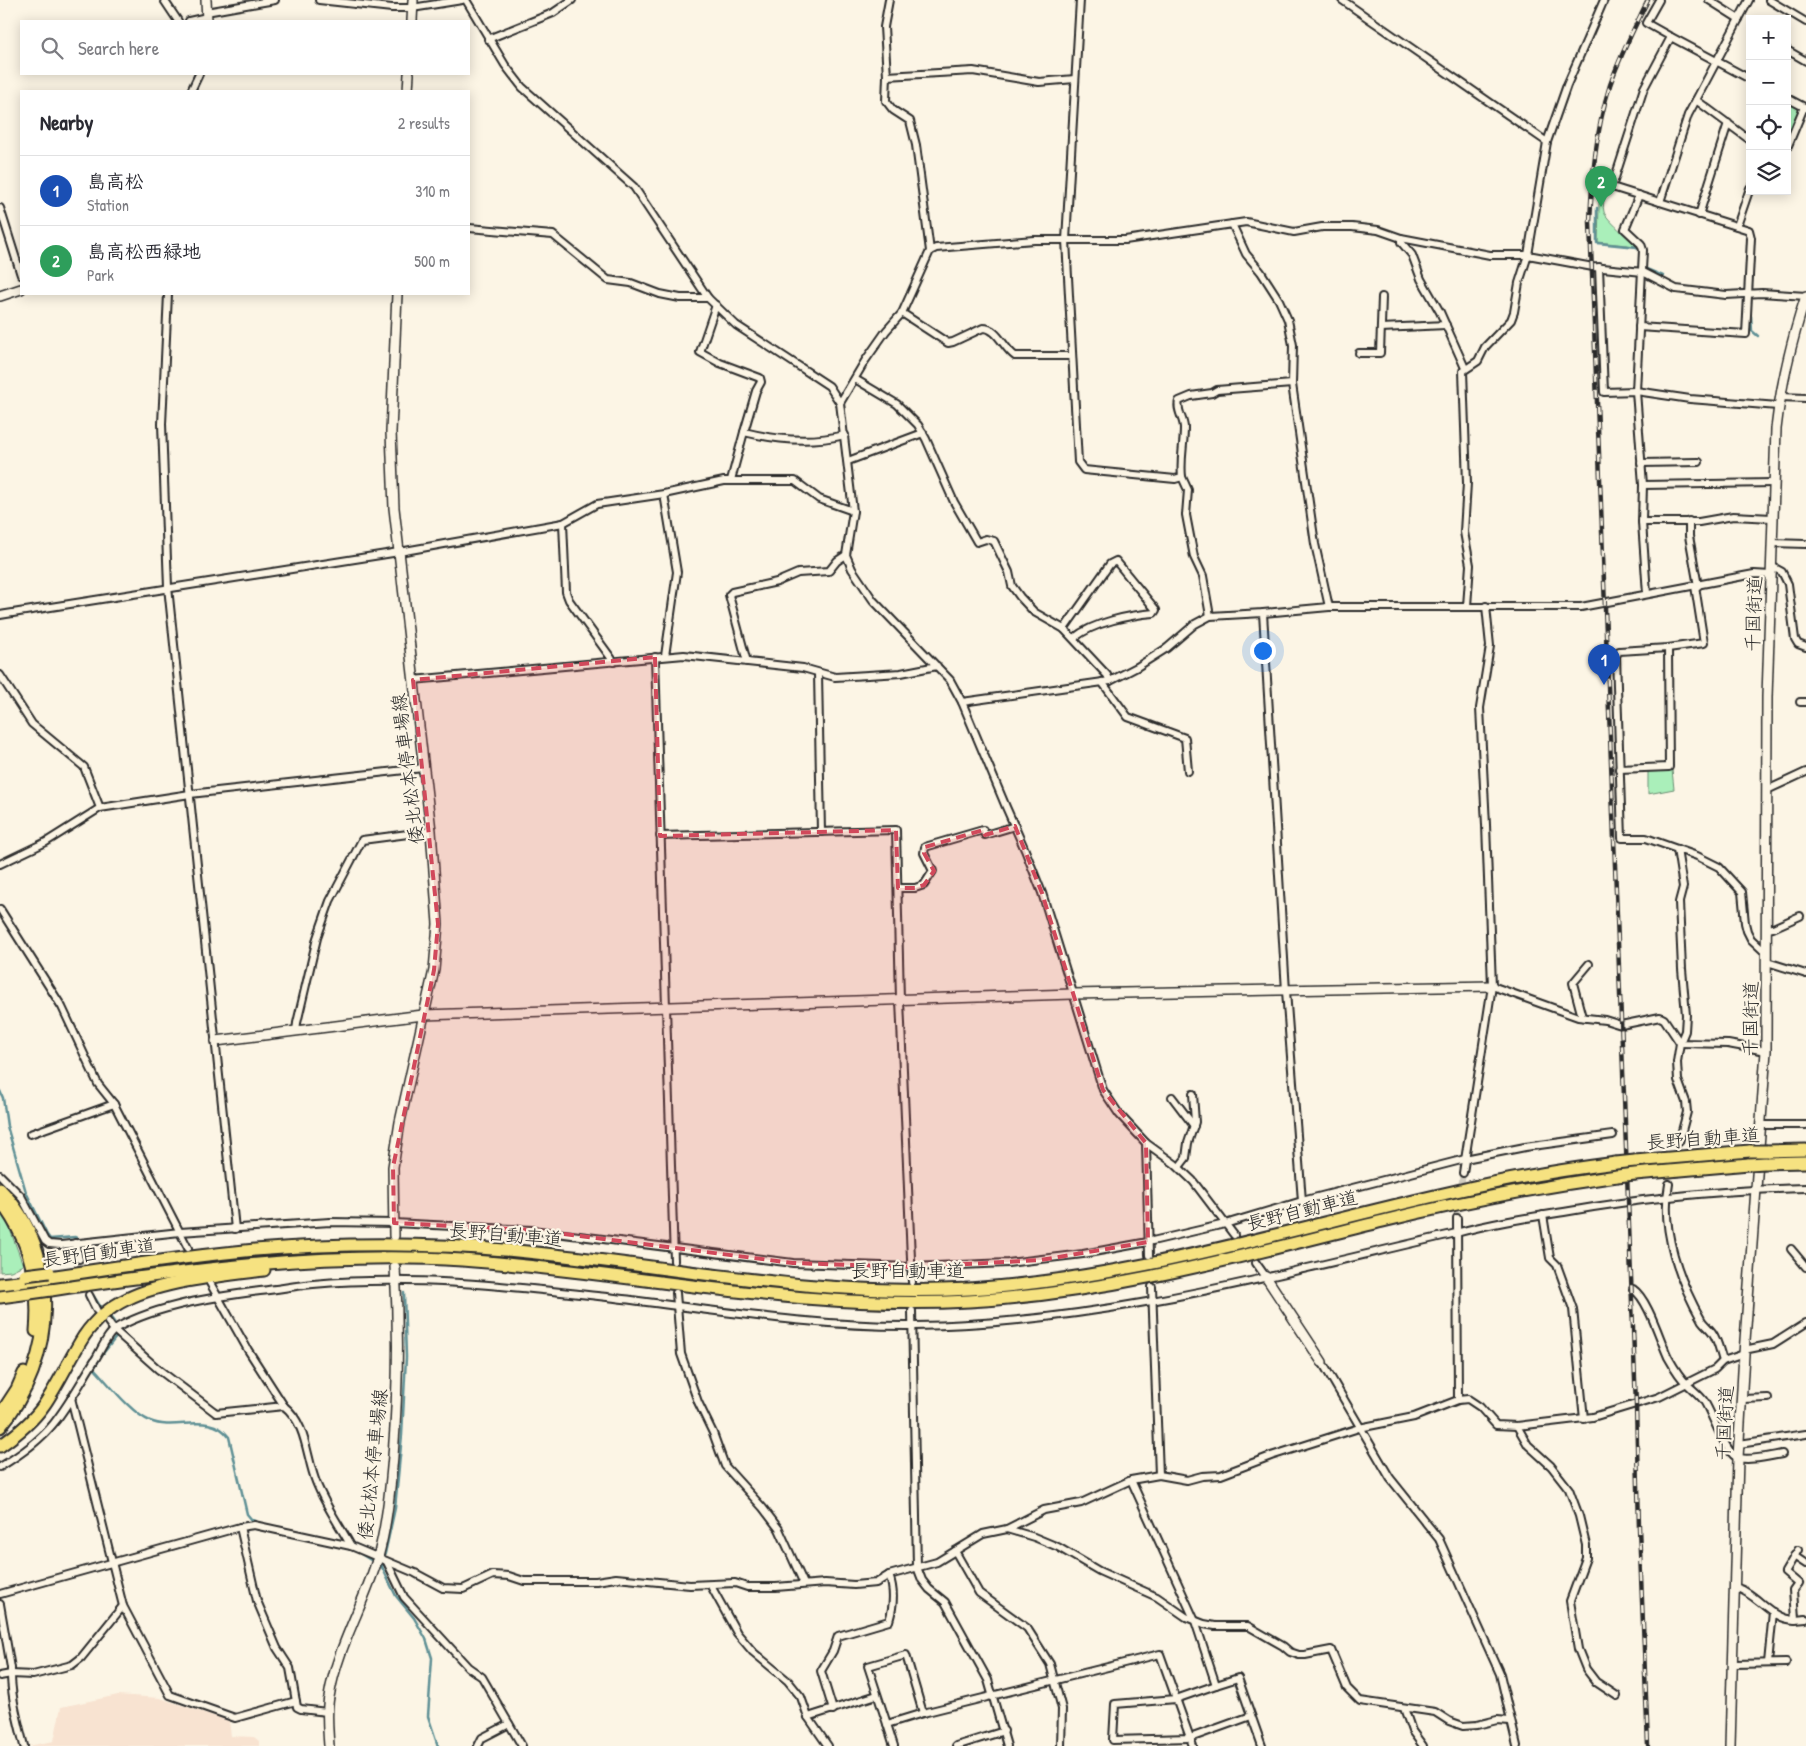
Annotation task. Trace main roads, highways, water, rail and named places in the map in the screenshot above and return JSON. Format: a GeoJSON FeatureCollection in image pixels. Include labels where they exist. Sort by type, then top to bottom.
{"type":"FeatureCollection","features":[{"type":"Feature","properties":{"kind":"highway","name":"長野自動車道"},"geometry":{"type":"LineString","coordinates":[[0,1284],[49,1274],[251,1251],[329,1246],[406,1245],[536,1253],[724,1277],[818,1286],[889,1289],[967,1289],[1060,1280],[1137,1267],[1469,1188],[1563,1170],[1635,1161],[1750,1151],[1806,1150]]}},
{"type":"Feature","properties":{"kind":"highway","name":"長野自動車道"},"geometry":{"type":"LineString","coordinates":[[0,1298],[145,1276],[252,1264],[363,1258],[458,1260],[517,1264],[816,1299],[898,1302],[968,1301],[1061,1293],[1139,1280],[1256,1254],[1450,1205],[1518,1191],[1635,1174],[1749,1164],[1806,1162]]}},
{"type":"Feature","properties":{"kind":"highway"},"geometry":{"type":"LineString","coordinates":[[0,1190],[23,1220],[36,1250],[44,1284],[45,1315],[40,1349],[31,1378],[16,1406],[0,1427]]}},
{"type":"Feature","properties":{"kind":"highway"},"geometry":{"type":"LineString","coordinates":[[0,1201],[15,1224],[28,1252],[36,1285],[37,1316],[36,1331],[28,1363],[17,1389],[0,1415]]}},
{"type":"Feature","properties":{"kind":"highway"},"geometry":{"type":"LineString","coordinates":[[0,1446],[23,1427],[44,1405],[75,1350],[94,1323],[106,1312],[127,1299],[150,1290],[214,1277],[363,1258]]}},
{"type":"Feature","properties":{"kind":"highway"},"geometry":{"type":"LineString","coordinates":[[0,1278],[26,1278]]}},
{"type":"Feature","properties":{"kind":"waterway"},"geometry":{"type":"LineString","coordinates":[[1597,208],[1597,243],[1637,247],[1640,251]]}},
{"type":"Feature","properties":{"kind":"waterway"},"geometry":{"type":"LineString","coordinates":[[1644,268],[1663,276],[1662,280]]}},
{"type":"Feature","properties":{"kind":"waterway"},"geometry":{"type":"LineString","coordinates":[[1748,316],[1751,316],[1752,331],[1758,336]]}},
{"type":"Feature","properties":{"kind":"waterway"},"geometry":{"type":"LineString","coordinates":[[0,1091],[3,1098],[7,1126],[26,1192],[47,1235],[50,1239],[77,1238]]}},
{"type":"Feature","properties":{"kind":"waterway"},"geometry":{"type":"LineString","coordinates":[[81,1251],[83,1259]]}},
{"type":"Feature","properties":{"kind":"waterway"},"geometry":{"type":"LineString","coordinates":[[404,1293],[406,1357],[402,1435],[395,1508],[382,1567],[396,1596],[414,1618],[426,1639],[432,1658],[428,1716],[438,1746]]}},
{"type":"Feature","properties":{"kind":"waterway"},"geometry":{"type":"LineString","coordinates":[[93,1295],[100,1306]]}},
{"type":"Feature","properties":{"kind":"waterway"},"geometry":{"type":"LineString","coordinates":[[111,1318],[114,1322]]}},
{"type":"Feature","properties":{"kind":"waterway"},"geometry":{"type":"LineString","coordinates":[[101,1356],[117,1336]]}},
{"type":"Feature","properties":{"kind":"waterway"},"geometry":{"type":"LineString","coordinates":[[98,1362],[94,1368],[120,1398],[150,1421],[160,1424],[203,1423],[221,1429],[229,1437],[247,1514],[252,1520],[260,1523]]}},
{"type":"Feature","properties":{"kind":"waterway"},"geometry":{"type":"LineString","coordinates":[[356,1551],[382,1567]]}},
{"type":"Feature","properties":{"kind":"tunnel"},"geometry":{"type":"LineString","coordinates":[[1669,1184],[1679,1142]]}},
{"type":"Feature","properties":{"kind":"tunnel"},"geometry":{"type":"LineString","coordinates":[[1457,1218],[1463,1173]]}},
{"type":"Feature","properties":{"kind":"tunnel"},"geometry":{"type":"LineString","coordinates":[[79,1259],[87,1287]]}},
{"type":"Feature","properties":{"kind":"railway"},"geometry":{"type":"LineString","coordinates":[[1648,0],[1618,63],[1605,102],[1595,153],[1590,222],[1648,1746]]}},
{"type":"Feature","properties":{"kind":"place","name":"島高松西緑地"},"geometry":{"type":"Point","coordinates":[1601,207]}},
{"type":"Feature","properties":{"kind":"place","name":"島高松"},"geometry":{"type":"Point","coordinates":[1604,685]}}]}
